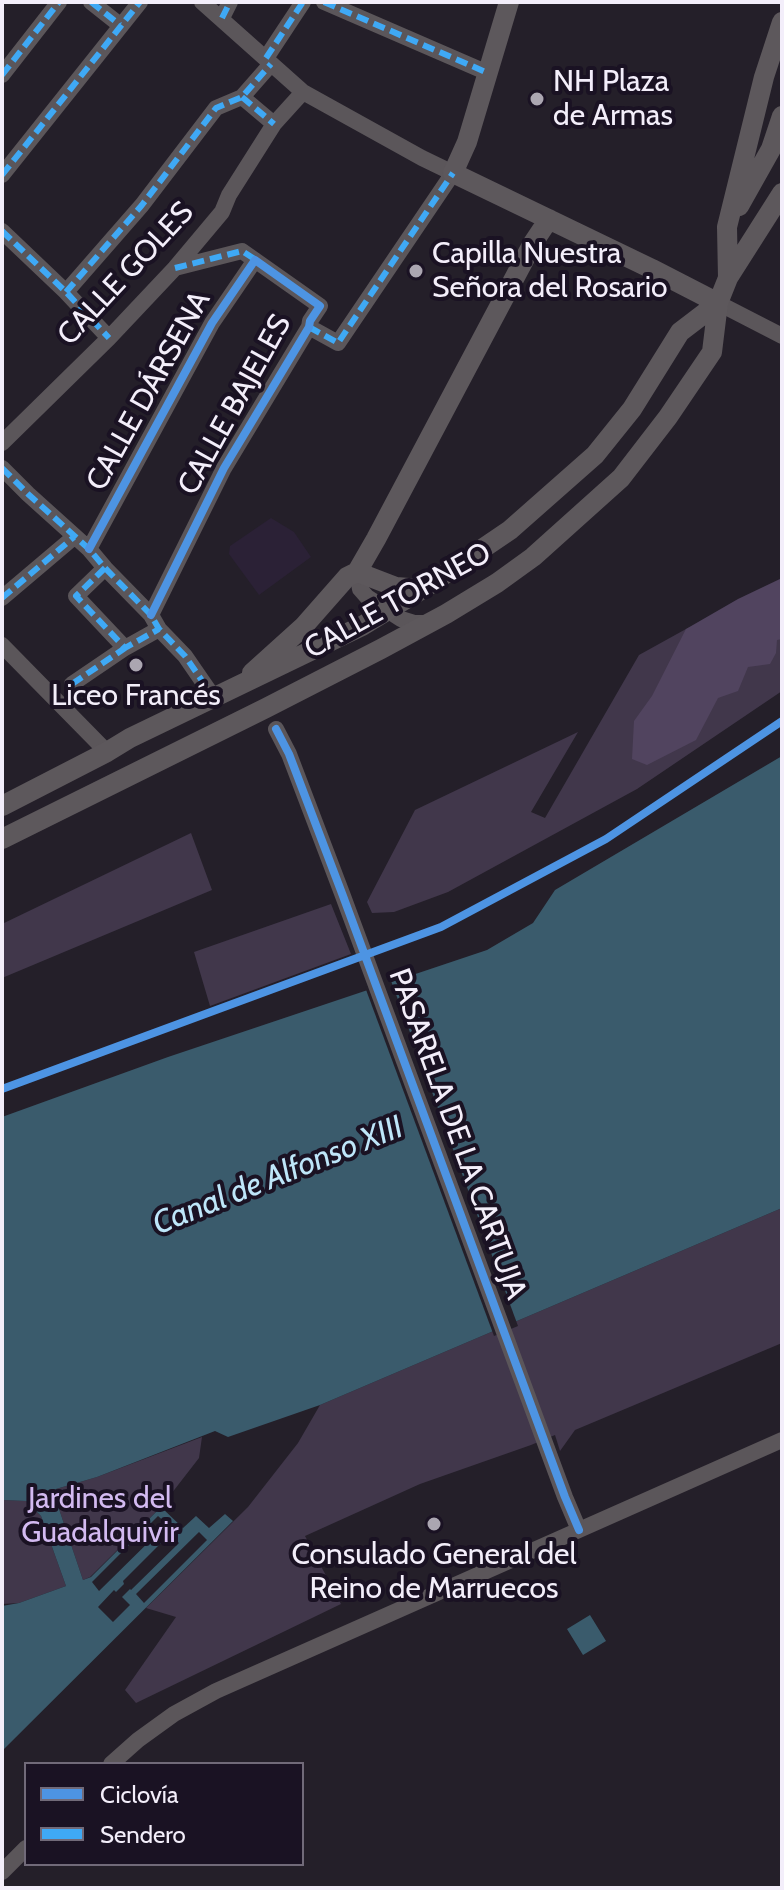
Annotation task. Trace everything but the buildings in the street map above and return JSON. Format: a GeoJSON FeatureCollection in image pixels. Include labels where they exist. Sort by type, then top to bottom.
{"type":"FeatureCollection","features":[{"type":"Feature","properties":{"kind":"main road"},"geometry":{"type":"LineString","coordinates":[[509,2],[467,142],[453,173],[718,303]]}},
{"type":"Feature","properties":{"kind":"main road","name":"CALLE TORNEO"},"geometry":{"type":"LineString","coordinates":[[728,278],[727,227],[764,77],[782,22]]}},
{"type":"Feature","properties":{"kind":"main road","name":"CALLE TORNEO"},"geometry":{"type":"LineString","coordinates":[[727,227],[771,149],[782,116]]}},
{"type":"Feature","properties":{"kind":"main road","name":"CALLE TORNEO"},"geometry":{"type":"LineString","coordinates":[[768,215],[771,149]]}},
{"type":"Feature","properties":{"kind":"main road","name":"CALLE TORNEO"},"geometry":{"type":"LineString","coordinates":[[2,806],[137,734],[362,626],[397,618],[429,623],[497,583],[533,557],[621,478],[668,417],[712,352],[718,303],[728,278],[782,193]]}},
{"type":"Feature","properties":{"kind":"main road","name":"CALLE TORNEO"},"geometry":{"type":"LineString","coordinates":[[224,694],[303,627],[347,577],[364,575],[376,539],[533,243],[549,219]]}},
{"type":"Feature","properties":{"kind":"main road","name":"CALLE TORNEO"},"geometry":{"type":"LineString","coordinates":[[2,839],[266,708],[397,618],[422,589],[510,530],[595,455],[632,409],[680,332],[718,303]]}},
{"type":"Feature","properties":{"kind":"main road"},"geometry":{"type":"LineString","coordinates":[[364,575],[396,587],[422,589]]}},
{"type":"Feature","properties":{"kind":"main road"},"geometry":{"type":"LineString","coordinates":[[362,626],[391,629],[397,618]]}},
{"type":"Feature","properties":{"kind":"street"},"geometry":{"type":"LineString","coordinates":[[2,75],[59,2]]}},
{"type":"Feature","properties":{"kind":"street"},"geometry":{"type":"LineString","coordinates":[[91,2],[120,25]]}},
{"type":"Feature","properties":{"kind":"street"},"geometry":{"type":"LineString","coordinates":[[2,175],[140,2]]}},
{"type":"Feature","properties":{"kind":"street"},"geometry":{"type":"LineString","coordinates":[[202,2],[303,92],[453,173],[338,343],[309,327]]}},
{"type":"Feature","properties":{"kind":"street"},"geometry":{"type":"LineString","coordinates":[[222,18],[230,2]]}},
{"type":"Feature","properties":{"kind":"street"},"geometry":{"type":"LineString","coordinates":[[66,292],[142,205],[216,108],[242,97],[269,61],[303,2]]}},
{"type":"Feature","properties":{"kind":"street"},"geometry":{"type":"LineString","coordinates":[[324,2],[488,73]]}},
{"type":"Feature","properties":{"kind":"street","name":"CALLE GOLES"},"geometry":{"type":"LineString","coordinates":[[2,443],[175,268],[222,212],[229,195],[274,124],[303,92]]}},
{"type":"Feature","properties":{"kind":"street"},"geometry":{"type":"LineString","coordinates":[[242,97],[274,124]]}},
{"type":"Feature","properties":{"kind":"street"},"geometry":{"type":"LineString","coordinates":[[2,231],[109,338]]}},
{"type":"Feature","properties":{"kind":"street"},"geometry":{"type":"LineString","coordinates":[[175,268],[242,251],[255,260]]}},
{"type":"Feature","properties":{"kind":"street","name":"CALLE BAJELES"},"geometry":{"type":"LineString","coordinates":[[155,622],[224,468],[320,306],[255,260]]}},
{"type":"Feature","properties":{"kind":"street","name":"CALLE DÁRSENA"},"geometry":{"type":"LineString","coordinates":[[89,549],[212,323],[255,260]]}},
{"type":"Feature","properties":{"kind":"street"},"geometry":{"type":"LineString","coordinates":[[718,303],[782,336]]}},
{"type":"Feature","properties":{"kind":"street"},"geometry":{"type":"LineString","coordinates":[[2,468],[89,549],[185,656],[224,694]]}},
{"type":"Feature","properties":{"kind":"street"},"geometry":{"type":"LineString","coordinates":[[2,598],[74,537]]}},
{"type":"Feature","properties":{"kind":"street"},"geometry":{"type":"LineString","coordinates":[[105,568],[76,596],[125,648]]}},
{"type":"Feature","properties":{"kind":"street"},"geometry":{"type":"LineString","coordinates":[[364,575],[357,581],[360,589],[397,618]]}},
{"type":"Feature","properties":{"kind":"street"},"geometry":{"type":"LineString","coordinates":[[72,684],[125,648],[155,622]]}},
{"type":"Feature","properties":{"kind":"street"},"geometry":{"type":"LineString","coordinates":[[2,645],[107,752]]}},
{"type":"Feature","properties":{"kind":"street","name":"PASARELA DE LA CARTUJA"},"geometry":{"type":"LineString","coordinates":[[280,736],[343,896],[579,1530]]}},
{"type":"Feature","properties":{"kind":"street"},"geometry":{"type":"LineString","coordinates":[[113,1762],[164,1721],[216,1691],[782,1440]]}},
{"type":"Feature","properties":{"kind":"street"},"geometry":{"type":"LineString","coordinates":[[2,1872],[24,1850]]}},
{"type":"Feature","properties":{"kind":"shaded area"},"geometry":{"type":"Polygon","coordinates":[[[271,518],[294,532],[311,557],[259,595],[229,554],[230,546],[271,518]]]}},
{"type":"Feature","properties":{"kind":"shaded area"},"geometry":{"type":"Polygon","coordinates":[[[782,578],[782,639],[777,640],[776,653],[770,664],[748,667],[738,691],[718,698],[696,740],[647,765],[632,759],[634,721],[652,696],[686,629],[782,578]]]}},
{"type":"Feature","properties":{"kind":"green space"},"geometry":{"type":"Polygon","coordinates":[[[782,584],[782,691],[637,789],[448,892],[394,912],[372,913],[367,902],[415,810],[578,732],[531,812],[545,818],[639,655],[782,584]]]}},
{"type":"Feature","properties":{"kind":"green space"},"geometry":{"type":"Polygon","coordinates":[[[191,833],[212,890],[2,978],[2,924],[191,833]]]}},
{"type":"Feature","properties":{"kind":"green space"},"geometry":{"type":"Polygon","coordinates":[[[331,904],[351,954],[210,1006],[194,952],[331,904]]]}},
{"type":"Feature","properties":{"kind":"green space"},"geometry":{"type":"Polygon","coordinates":[[[782,1208],[782,1343],[575,1430],[560,1451],[555,1435],[420,1484],[305,1536],[341,1604],[136,1703],[125,1690],[176,1617],[146,1608],[248,1507],[298,1443],[320,1405],[782,1208]]]}},
{"type":"Feature","properties":{"kind":"green space","name":"Jardines del Guadalquivir"},"geometry":{"type":"Polygon","coordinates":[[[202,1437],[199,1458],[161,1507],[90,1577],[83,1580],[59,1509],[56,1489],[97,1477],[202,1437]]]}},
{"type":"Feature","properties":{"kind":"green space","name":"Jardines del Guadalquivir"},"geometry":{"type":"Polygon","coordinates":[[[2,1500],[26,1501],[41,1516],[66,1586],[19,1603],[2,1604],[2,1500]]]}},
{"type":"Feature","properties":{"kind":"water","name":"Canal de Alfonso XIII"},"geometry":{"type":"Polygon","coordinates":[[[782,756],[782,1208],[320,1405],[228,1437],[215,1431],[97,1477],[56,1489],[59,1509],[83,1580],[91,1577],[161,1507],[183,1528],[196,1516],[209,1528],[225,1514],[233,1521],[2,1751],[2,1606],[66,1586],[41,1516],[26,1501],[2,1500],[2,1117],[168,1057],[487,950],[533,923],[555,890],[782,756]],[[158,1516],[92,1582],[99,1591],[167,1524],[158,1516]],[[199,1532],[136,1594],[144,1603],[207,1540],[199,1532]],[[170,1534],[123,1581],[124,1584],[98,1607],[113,1622],[130,1605],[122,1597],[179,1543],[170,1534]]]}},
{"type":"Feature","properties":{"kind":"water"},"geometry":{"type":"Polygon","coordinates":[[[590,1615],[606,1641],[583,1655],[567,1629],[590,1615]]]}},
{"type":"Feature","properties":{"kind":"pier"},"geometry":{"type":"Polygon","coordinates":[[[390,978],[518,1326],[494,1336],[365,987],[390,978]]]}},
{"type":"Feature","properties":{"kind":"marked path"},"geometry":{"type":"LineString","coordinates":[[2,75],[59,2]]}},
{"type":"Feature","properties":{"kind":"marked path"},"geometry":{"type":"LineString","coordinates":[[91,2],[120,25]]}},
{"type":"Feature","properties":{"kind":"marked path"},"geometry":{"type":"LineString","coordinates":[[2,175],[140,2]]}},
{"type":"Feature","properties":{"kind":"marked path"},"geometry":{"type":"LineString","coordinates":[[222,18],[230,2]]}},
{"type":"Feature","properties":{"kind":"marked path"},"geometry":{"type":"LineString","coordinates":[[266,58],[303,2]]}},
{"type":"Feature","properties":{"kind":"marked path"},"geometry":{"type":"LineString","coordinates":[[324,2],[488,73]]}},
{"type":"Feature","properties":{"kind":"marked path"},"geometry":{"type":"LineString","coordinates":[[66,292],[142,205],[216,108],[242,97],[271,64]]}},
{"type":"Feature","properties":{"kind":"marked path"},"geometry":{"type":"LineString","coordinates":[[242,97],[274,124]]}},
{"type":"Feature","properties":{"kind":"marked path"},"geometry":{"type":"LineString","coordinates":[[309,327],[338,343],[453,173]]}},
{"type":"Feature","properties":{"kind":"marked path"},"geometry":{"type":"LineString","coordinates":[[2,231],[109,338]]}},
{"type":"Feature","properties":{"kind":"marked path"},"geometry":{"type":"LineString","coordinates":[[175,268],[242,251],[259,262]]}},
{"type":"Feature","properties":{"kind":"marked path"},"geometry":{"type":"LineString","coordinates":[[2,468],[89,549],[151,615],[214,698]]}},
{"type":"Feature","properties":{"kind":"marked path"},"geometry":{"type":"LineString","coordinates":[[2,598],[74,537]]}},
{"type":"Feature","properties":{"kind":"marked path"},"geometry":{"type":"LineString","coordinates":[[105,568],[76,596],[125,648],[159,629]]}},
{"type":"Feature","properties":{"kind":"marked path"},"geometry":{"type":"LineString","coordinates":[[72,684],[125,648]]}},
{"type":"Feature","properties":{"kind":"cycle path"},"geometry":{"type":"LineString","coordinates":[[89,549],[212,323],[255,260],[320,306],[224,468],[151,615]]}},
{"type":"Feature","properties":{"kind":"cycle path"},"geometry":{"type":"LineString","coordinates":[[2,1089],[441,927],[606,839],[782,721]]}},
{"type":"Feature","properties":{"kind":"cycle path"},"geometry":{"type":"LineString","coordinates":[[276,729],[289,754],[343,896],[579,1530]]}},
{"type":"Feature","properties":{"kind":"place","name":"NH Plaza de Armas"},"geometry":{"type":"Point","coordinates":[537,99]}},
{"type":"Feature","properties":{"kind":"place","name":"Capilla Nuestra Señora del Rosario"},"geometry":{"type":"Point","coordinates":[416,271]}},
{"type":"Feature","properties":{"kind":"place","name":"Liceo Francés"},"geometry":{"type":"Point","coordinates":[136,665]}},
{"type":"Feature","properties":{"kind":"place","name":"Consulado General del Reino de Marruecos"},"geometry":{"type":"Point","coordinates":[434,1524]}}]}
